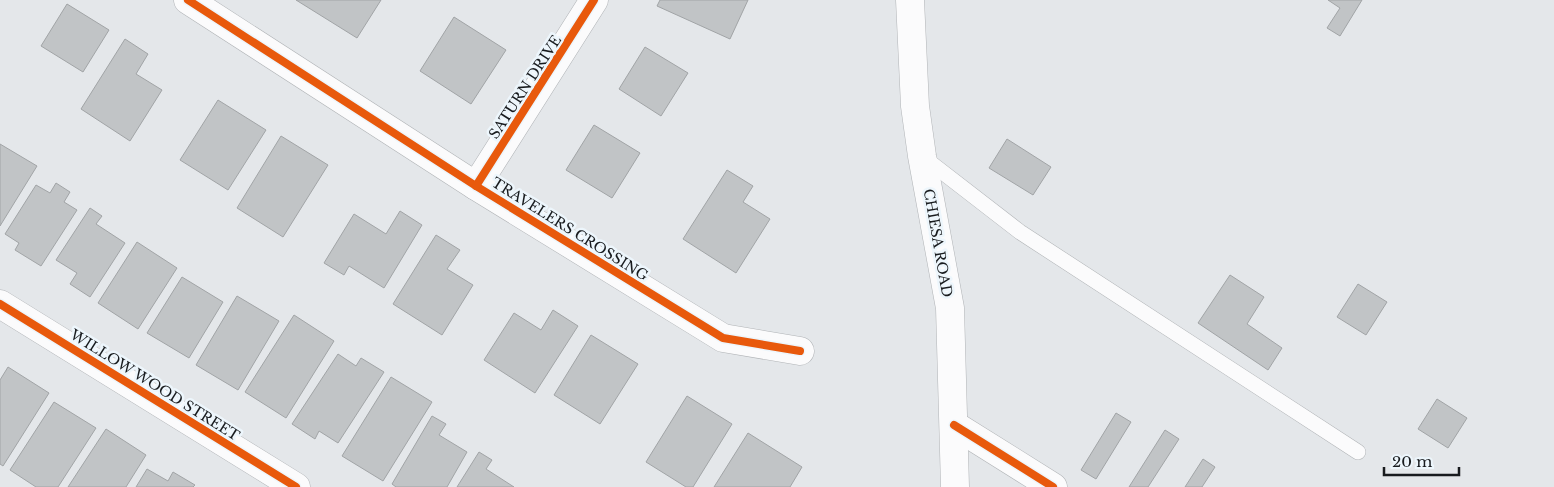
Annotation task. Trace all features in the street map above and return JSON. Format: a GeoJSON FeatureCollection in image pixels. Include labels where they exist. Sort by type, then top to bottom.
{"type":"FeatureCollection","features":[{"type":"Feature","properties":{"kind":"street","name":"SATURN DRIVE"},"geometry":{"type":"LineString","coordinates":[[476,186],[594,0]]}},
{"type":"Feature","properties":{"kind":"street","name":"CHIESA ROAD"},"geometry":{"type":"LineString","coordinates":[[910,0],[916,106],[922,156],[950,308],[955,487]]}},
{"type":"Feature","properties":{"kind":"street","name":"TRAVELERS CROSSING"},"geometry":{"type":"LineString","coordinates":[[199,3],[476,186],[723,338],[800,350]]}},
{"type":"Feature","properties":{"kind":"street","name":"WILLOW WOOD STREET"},"geometry":{"type":"LineString","coordinates":[[0,304],[296,487]]}},
{"type":"Feature","properties":{"kind":"street"},"geometry":{"type":"LineString","coordinates":[[954,425],[1053,487]]}},
{"type":"Feature","properties":{"kind":"lane"},"geometry":{"type":"LineString","coordinates":[[922,156],[1020,232],[1358,452]]}},
{"type":"Feature","properties":{"kind":"building"},"geometry":{"type":"Polygon","coordinates":[[[296,0],[381,0],[357,38],[296,0]]]}},
{"type":"Feature","properties":{"kind":"building"},"geometry":{"type":"Polygon","coordinates":[[[660,0],[748,0],[730,39],[657,6],[660,0]]]}},
{"type":"Feature","properties":{"kind":"building"},"geometry":{"type":"Polygon","coordinates":[[[1328,0],[1362,0],[1340,36],[1327,28],[1340,8],[1328,0]]]}},
{"type":"Feature","properties":{"kind":"building"},"geometry":{"type":"Polygon","coordinates":[[[67,4],[109,30],[83,72],[41,46],[67,4]]]}},
{"type":"Feature","properties":{"kind":"building"},"geometry":{"type":"Polygon","coordinates":[[[454,17],[506,50],[471,104],[420,71],[454,17]]]}},
{"type":"Feature","properties":{"kind":"building"},"geometry":{"type":"Polygon","coordinates":[[[125,39],[148,54],[136,74],[162,90],[130,141],[81,109],[125,39]]]}},
{"type":"Feature","properties":{"kind":"building"},"geometry":{"type":"Polygon","coordinates":[[[645,47],[688,73],[661,116],[619,89],[645,47]]]}},
{"type":"Feature","properties":{"kind":"building"},"geometry":{"type":"Polygon","coordinates":[[[218,100],[266,130],[228,190],[180,160],[218,100]]]}},
{"type":"Feature","properties":{"kind":"building"},"geometry":{"type":"Polygon","coordinates":[[[594,125],[640,153],[612,198],[566,170],[594,125]]]}},
{"type":"Feature","properties":{"kind":"building"},"geometry":{"type":"Polygon","coordinates":[[[281,136],[328,165],[283,237],[237,208],[281,136]]]}},
{"type":"Feature","properties":{"kind":"building"},"geometry":{"type":"Polygon","coordinates":[[[1007,139],[1051,167],[1033,195],[989,168],[1007,139]]]}},
{"type":"Feature","properties":{"kind":"building"},"geometry":{"type":"Polygon","coordinates":[[[0,144],[37,166],[0,226],[0,144]]]}},
{"type":"Feature","properties":{"kind":"building"},"geometry":{"type":"Polygon","coordinates":[[[727,170],[753,186],[743,202],[770,219],[736,273],[683,239],[727,170]]]}},
{"type":"Feature","properties":{"kind":"building"},"geometry":{"type":"Polygon","coordinates":[[[56,183],[70,192],[64,202],[77,210],[41,266],[15,250],[19,243],[5,234],[36,185],[50,193],[56,183]]]}},
{"type":"Feature","properties":{"kind":"building"},"geometry":{"type":"Polygon","coordinates":[[[90,208],[102,216],[96,224],[125,243],[90,297],[70,284],[77,273],[56,260],[90,208]]]}},
{"type":"Feature","properties":{"kind":"building"},"geometry":{"type":"Polygon","coordinates":[[[400,211],[422,225],[384,288],[349,266],[344,275],[324,263],[354,214],[386,234],[400,211]]]}},
{"type":"Feature","properties":{"kind":"building"},"geometry":{"type":"Polygon","coordinates":[[[436,235],[460,250],[447,269],[473,285],[442,335],[393,304],[436,235]]]}},
{"type":"Feature","properties":{"kind":"building"},"geometry":{"type":"Polygon","coordinates":[[[137,242],[177,268],[138,329],[98,303],[137,242]]]}},
{"type":"Feature","properties":{"kind":"building"},"geometry":{"type":"Polygon","coordinates":[[[1230,275],[1264,297],[1247,324],[1282,348],[1268,370],[1198,323],[1230,275]]]}},
{"type":"Feature","properties":{"kind":"building"},"geometry":{"type":"Polygon","coordinates":[[[182,277],[223,302],[189,358],[147,333],[182,277]]]}},
{"type":"Feature","properties":{"kind":"building"},"geometry":{"type":"Polygon","coordinates":[[[1358,284],[1387,302],[1366,335],[1337,317],[1358,284]]]}},
{"type":"Feature","properties":{"kind":"building"},"geometry":{"type":"Polygon","coordinates":[[[237,296],[279,321],[238,390],[196,365],[237,296]]]}},
{"type":"Feature","properties":{"kind":"building"},"geometry":{"type":"Polygon","coordinates":[[[553,310],[578,326],[535,393],[484,360],[514,313],[541,330],[553,310]]]}},
{"type":"Feature","properties":{"kind":"building"},"geometry":{"type":"Polygon","coordinates":[[[294,315],[334,341],[286,418],[245,392],[294,315]]]}},
{"type":"Feature","properties":{"kind":"building"},"geometry":{"type":"Polygon","coordinates":[[[591,335],[638,364],[600,424],[554,395],[591,335]]]}},
{"type":"Feature","properties":{"kind":"building"},"geometry":{"type":"Polygon","coordinates":[[[338,354],[356,366],[361,358],[384,372],[338,443],[319,431],[315,439],[292,424],[338,354]]]}},
{"type":"Feature","properties":{"kind":"building"},"geometry":{"type":"Polygon","coordinates":[[[8,367],[49,393],[3,466],[0,464],[0,380],[8,367]]]}},
{"type":"Feature","properties":{"kind":"building"},"geometry":{"type":"Polygon","coordinates":[[[391,377],[432,402],[383,481],[342,456],[391,377]]]}},
{"type":"Feature","properties":{"kind":"building"},"geometry":{"type":"Polygon","coordinates":[[[687,396],[732,424],[693,487],[686,487],[646,462],[687,396]]]}},
{"type":"Feature","properties":{"kind":"building"},"geometry":{"type":"Polygon","coordinates":[[[1437,399],[1467,418],[1448,448],[1418,429],[1437,399]]]}},
{"type":"Feature","properties":{"kind":"building"},"geometry":{"type":"Polygon","coordinates":[[[54,402],[96,428],[58,487],[36,487],[10,470],[54,402]]]}},
{"type":"Feature","properties":{"kind":"building"},"geometry":{"type":"Polygon","coordinates":[[[1116,413],[1131,422],[1096,479],[1081,470],[1116,413]]]}},
{"type":"Feature","properties":{"kind":"building"},"geometry":{"type":"Polygon","coordinates":[[[432,416],[446,424],[439,435],[467,452],[447,487],[396,487],[392,484],[432,416]]]}},
{"type":"Feature","properties":{"kind":"building"},"geometry":{"type":"Polygon","coordinates":[[[106,429],[146,455],[126,487],[68,487],[106,429]]]}},
{"type":"Feature","properties":{"kind":"building"},"geometry":{"type":"Polygon","coordinates":[[[1165,430],[1179,439],[1148,487],[1129,487],[1165,430]]]}},
{"type":"Feature","properties":{"kind":"building"},"geometry":{"type":"Polygon","coordinates":[[[748,433],[802,467],[790,487],[714,487],[748,433]]]}},
{"type":"Feature","properties":{"kind":"building"},"geometry":{"type":"Polygon","coordinates":[[[479,452],[492,460],[486,469],[514,487],[457,487],[479,452]]]}},
{"type":"Feature","properties":{"kind":"building"},"geometry":{"type":"Polygon","coordinates":[[[1203,459],[1215,467],[1202,487],[1185,487],[1203,459]]]}},
{"type":"Feature","properties":{"kind":"building"},"geometry":{"type":"Polygon","coordinates":[[[147,469],[168,481],[173,472],[195,485],[193,487],[136,487],[147,469]]]}},
{"type":"Feature","properties":{"kind":"cycle path"},"geometry":{"type":"LineString","coordinates":[[188,0],[476,186],[723,338],[800,351]]}},
{"type":"Feature","properties":{"kind":"cycle path"},"geometry":{"type":"LineString","coordinates":[[476,186],[594,0]]}},
{"type":"Feature","properties":{"kind":"cycle path"},"geometry":{"type":"LineString","coordinates":[[0,304],[296,487]]}},
{"type":"Feature","properties":{"kind":"cycle path"},"geometry":{"type":"LineString","coordinates":[[954,425],[1053,487]]}}]}
